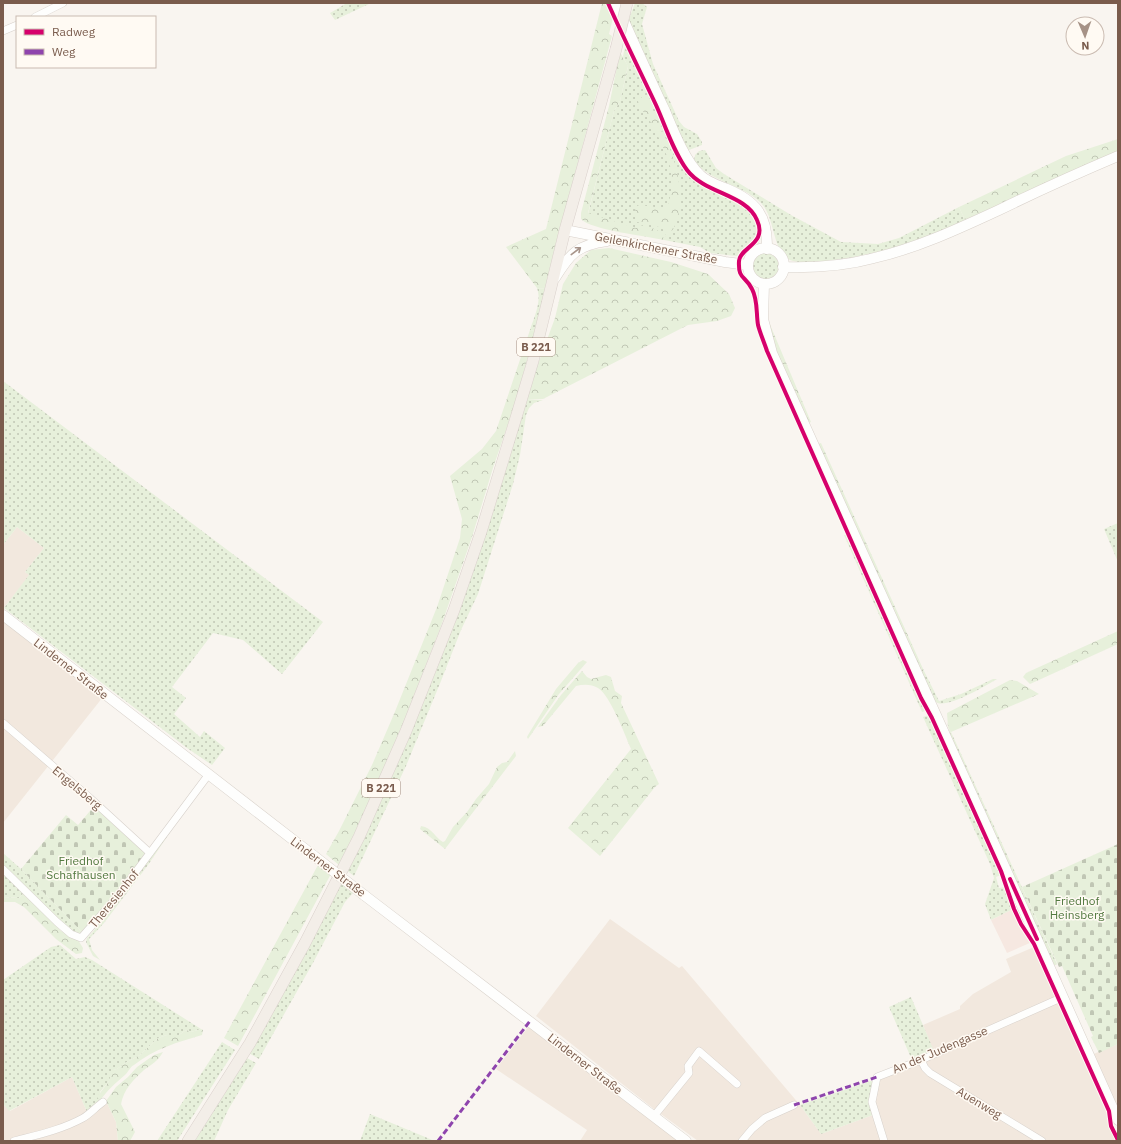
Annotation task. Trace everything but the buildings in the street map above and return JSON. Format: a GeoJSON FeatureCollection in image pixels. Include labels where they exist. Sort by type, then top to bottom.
{"type":"FeatureCollection","features":[{"type":"Feature","properties":{"kind":"main road"},"geometry":{"type":"LineString","coordinates":[[616,3],[676,136],[692,166],[700,176],[744,197],[758,209],[764,221],[767,233],[767,248]]}},
{"type":"Feature","properties":{"kind":"main road","name":"B 221"},"geometry":{"type":"LineString","coordinates":[[188,1141],[250,1042],[304,943],[359,837],[406,732],[454,610],[481,532],[533,361],[565,230],[616,49],[627,3]]}},
{"type":"Feature","properties":{"kind":"main road"},"geometry":{"type":"LineString","coordinates":[[783,267],[813,268],[873,259],[965,226],[1118,156]]}},
{"type":"Feature","properties":{"kind":"main road","name":"Geilenkirchener Straße"},"geometry":{"type":"LineString","coordinates":[[565,230],[748,265]]}},
{"type":"Feature","properties":{"kind":"main road"},"geometry":{"type":"LineString","coordinates":[[552,282],[570,256],[581,247],[613,240]]}},
{"type":"Feature","properties":{"kind":"main road"},"geometry":{"type":"LineString","coordinates":[[763,248],[767,248],[778,254],[783,262],[783,267],[782,273],[778,279],[772,283],[764,284],[753,279],[749,273],[748,265],[750,258],[755,252],[763,248]]}},
{"type":"Feature","properties":{"kind":"main road"},"geometry":{"type":"LineString","coordinates":[[764,284],[763,319],[772,353],[984,819],[1118,1120]]}},
{"type":"Feature","properties":{"kind":"main road","name":"Linderner Straße"},"geometry":{"type":"LineString","coordinates":[[3,615],[686,1141]]}},
{"type":"Feature","properties":{"kind":"street"},"geometry":{"type":"LineString","coordinates":[[37,16],[63,3]]}},
{"type":"Feature","properties":{"kind":"street"},"geometry":{"type":"LineString","coordinates":[[3,31],[16,25]]}},
{"type":"Feature","properties":{"kind":"street","name":"Engelsberg"},"geometry":{"type":"LineString","coordinates":[[3,723],[150,853]]}},
{"type":"Feature","properties":{"kind":"street","name":"Theresienhof"},"geometry":{"type":"LineString","coordinates":[[3,869],[57,922],[71,934],[81,938],[118,897],[209,774]]}},
{"type":"Feature","properties":{"kind":"street","name":"An der Judengasse"},"geometry":{"type":"LineString","coordinates":[[884,1141],[872,1102],[878,1077],[921,1060],[1063,997]]}},
{"type":"Feature","properties":{"kind":"street"},"geometry":{"type":"LineString","coordinates":[[654,1116],[689,1073],[688,1066],[699,1051],[736,1084]]}},
{"type":"Feature","properties":{"kind":"street","name":"Auenweg"},"geometry":{"type":"LineString","coordinates":[[921,1060],[925,1068],[930,1073],[1042,1141]]}},
{"type":"Feature","properties":{"kind":"street"},"geometry":{"type":"LineString","coordinates":[[14,1141],[44,1134],[66,1125],[83,1117],[103,1102]]}},
{"type":"Feature","properties":{"kind":"street"},"geometry":{"type":"LineString","coordinates":[[742,1141],[752,1129],[765,1118],[794,1105]]}},
{"type":"Feature","properties":{"kind":"shaded area"},"geometry":{"type":"Polygon","coordinates":[[[17,527],[44,548],[25,572],[30,575],[3,609],[3,545],[17,527]]]}},
{"type":"Feature","properties":{"kind":"shaded area"},"geometry":{"type":"Polygon","coordinates":[[[3,619],[101,699],[3,823],[3,619]]]}},
{"type":"Feature","properties":{"kind":"shaded area"},"geometry":{"type":"Polygon","coordinates":[[[1013,909],[1021,927],[1032,942],[1007,953],[991,920],[1013,909]]]}},
{"type":"Feature","properties":{"kind":"shaded area"},"geometry":{"type":"Polygon","coordinates":[[[610,919],[679,968],[682,966],[800,1105],[821,1134],[873,1115],[880,1078],[935,1055],[923,1025],[960,1009],[960,1006],[973,994],[1011,972],[1006,959],[1034,947],[1109,1118],[1109,1125],[1116,1141],[698,1141],[654,1109],[536,1016],[610,919]]]}},
{"type":"Feature","properties":{"kind":"shaded area"},"geometry":{"type":"Polygon","coordinates":[[[529,1026],[683,1141],[580,1141],[587,1130],[496,1069],[529,1026]]]}},
{"type":"Feature","properties":{"kind":"shaded area"},"geometry":{"type":"Polygon","coordinates":[[[1118,1044],[1118,1114],[1091,1055],[1118,1044]]]}},
{"type":"Feature","properties":{"kind":"shaded area"},"geometry":{"type":"Polygon","coordinates":[[[72,1077],[87,1112],[106,1101],[116,1122],[118,1141],[3,1141],[3,1104],[10,1111],[72,1077]]]}},
{"type":"Feature","properties":{"kind":"green space"},"geometry":{"type":"Polygon","coordinates":[[[347,3],[371,3],[335,20],[330,13],[347,3]]]}},
{"type":"Feature","properties":{"kind":"green space"},"geometry":{"type":"Polygon","coordinates":[[[602,3],[606,3],[613,18],[609,34],[612,36],[562,222],[546,289],[537,288],[506,247],[546,229],[602,3]]]}},
{"type":"Feature","properties":{"kind":"green space"},"geometry":{"type":"Polygon","coordinates":[[[635,3],[642,3],[647,7],[642,24],[653,64],[679,121],[684,127],[697,134],[702,142],[702,145],[687,151],[627,24],[635,3]]]}},
{"type":"Feature","properties":{"kind":"green space"},"geometry":{"type":"Polygon","coordinates":[[[627,37],[684,161],[696,180],[704,185],[703,187],[709,185],[750,205],[760,221],[762,235],[758,245],[746,255],[736,256],[710,253],[700,247],[664,240],[588,214],[614,111],[620,101],[628,67],[623,56],[627,37]]]}},
{"type":"Feature","properties":{"kind":"green space"},"geometry":{"type":"Polygon","coordinates":[[[620,52],[628,66],[620,101],[614,111],[588,213],[636,228],[640,225],[655,229],[661,233],[664,240],[607,229],[587,223],[581,219],[581,213],[609,106],[620,52]]]}},
{"type":"Feature","properties":{"kind":"green space"},"geometry":{"type":"Polygon","coordinates":[[[644,95],[647,96],[671,152],[679,180],[679,210],[674,228],[666,237],[664,230],[659,227],[637,222],[634,215],[636,207],[639,205],[663,208],[668,205],[672,186],[672,175],[665,150],[649,119],[641,109],[638,101],[644,95]]]}},
{"type":"Feature","properties":{"kind":"green space"},"geometry":{"type":"Polygon","coordinates":[[[1118,139],[1118,153],[966,222],[959,207],[1066,156],[1118,139]]]}},
{"type":"Feature","properties":{"kind":"green space"},"geometry":{"type":"Polygon","coordinates":[[[705,150],[716,168],[724,174],[791,215],[841,242],[878,244],[899,238],[959,207],[966,222],[912,243],[869,254],[850,258],[814,262],[790,260],[780,249],[776,241],[769,216],[760,202],[744,191],[709,174],[694,161],[695,155],[699,151],[705,150]]]}},
{"type":"Feature","properties":{"kind":"green space"},"geometry":{"type":"Polygon","coordinates":[[[609,248],[671,262],[708,274],[729,294],[735,308],[731,316],[717,321],[688,325],[543,399],[525,399],[555,318],[563,284],[576,263],[591,250],[609,248]]]}},
{"type":"Feature","properties":{"kind":"green space"},"geometry":{"type":"Polygon","coordinates":[[[765,253],[775,257],[779,267],[775,277],[765,281],[755,277],[751,267],[755,257],[765,253]]]}},
{"type":"Feature","properties":{"kind":"green space"},"geometry":{"type":"Polygon","coordinates":[[[537,288],[546,289],[535,331],[530,330],[539,299],[537,288]]]}},
{"type":"Feature","properties":{"kind":"green space"},"geometry":{"type":"Polygon","coordinates":[[[766,315],[811,422],[807,423],[773,350],[766,315]]]}},
{"type":"Feature","properties":{"kind":"green space"},"geometry":{"type":"Polygon","coordinates":[[[530,330],[535,331],[516,401],[493,468],[472,537],[440,629],[395,744],[340,866],[326,854],[372,765],[394,714],[437,607],[460,538],[462,519],[450,476],[482,449],[496,431],[530,330]]]}},
{"type":"Feature","properties":{"kind":"green space"},"geometry":{"type":"Polygon","coordinates":[[[3,381],[323,622],[282,674],[243,640],[213,633],[172,687],[186,698],[174,714],[200,737],[204,731],[225,748],[212,765],[187,748],[4,608],[29,575],[25,572],[44,548],[17,527],[3,545],[3,381]]]}},
{"type":"Feature","properties":{"kind":"green space"},"geometry":{"type":"Polygon","coordinates":[[[525,399],[543,400],[534,403],[529,408],[526,415],[520,455],[513,484],[478,594],[461,630],[406,766],[354,876],[345,869],[381,801],[436,671],[462,602],[525,399]]]}},
{"type":"Feature","properties":{"kind":"green space"},"geometry":{"type":"Polygon","coordinates":[[[821,443],[924,671],[920,672],[817,444],[821,443]]]}},
{"type":"Feature","properties":{"kind":"green space"},"geometry":{"type":"Polygon","coordinates":[[[1118,523],[1118,562],[1104,529],[1118,523]]]}},
{"type":"Feature","properties":{"kind":"green space"},"geometry":{"type":"Polygon","coordinates":[[[844,535],[847,535],[925,711],[922,712],[844,535]]]}},
{"type":"Feature","properties":{"kind":"green space"},"geometry":{"type":"Polygon","coordinates":[[[1118,631],[1118,644],[1030,684],[1023,677],[1026,673],[1118,631]]]}},
{"type":"Feature","properties":{"kind":"green space"},"geometry":{"type":"Polygon","coordinates":[[[583,660],[587,662],[559,694],[528,739],[528,735],[556,689],[578,663],[583,660]]]}},
{"type":"Feature","properties":{"kind":"green space"},"geometry":{"type":"Polygon","coordinates":[[[582,671],[591,679],[606,675],[611,677],[615,691],[622,696],[621,703],[659,784],[600,856],[568,828],[631,749],[617,716],[603,692],[593,686],[582,685],[576,686],[543,726],[538,727],[561,695],[582,671]]]}},
{"type":"Feature","properties":{"kind":"green space"},"geometry":{"type":"Polygon","coordinates":[[[924,671],[939,701],[961,694],[993,679],[997,679],[966,696],[941,704],[934,700],[929,692],[920,672],[924,671]]]}},
{"type":"Feature","properties":{"kind":"green space"},"geometry":{"type":"Polygon","coordinates":[[[1010,680],[1017,681],[1039,694],[951,732],[948,727],[947,713],[1010,680]]]}},
{"type":"Feature","properties":{"kind":"green space"},"geometry":{"type":"Polygon","coordinates":[[[929,715],[1001,875],[996,877],[999,888],[1006,887],[1013,909],[991,920],[985,904],[994,878],[990,864],[923,717],[929,715]]]}},
{"type":"Feature","properties":{"kind":"green space"},"geometry":{"type":"Polygon","coordinates":[[[948,727],[1057,964],[1056,965],[1053,965],[957,752],[948,727]]]}},
{"type":"Feature","properties":{"kind":"green space"},"geometry":{"type":"Polygon","coordinates":[[[515,751],[516,756],[445,849],[420,829],[421,826],[425,827],[440,840],[443,842],[445,841],[453,827],[489,784],[497,767],[502,763],[507,762],[515,751]]]}},
{"type":"Feature","properties":{"kind":"green space","name":"Friedhof Schafhausen"},"geometry":{"type":"Polygon","coordinates":[[[95,805],[148,853],[107,904],[82,932],[21,869],[66,815],[78,825],[95,805]]]}},
{"type":"Feature","properties":{"kind":"green space"},"geometry":{"type":"Polygon","coordinates":[[[177,822],[148,865],[104,923],[89,939],[92,950],[100,960],[93,956],[86,942],[87,938],[177,822]]]}},
{"type":"Feature","properties":{"kind":"green space","name":"Friedhof Heinsberg"},"geometry":{"type":"Polygon","coordinates":[[[1118,844],[1118,1044],[1099,1053],[1062,966],[1059,967],[1022,887],[1118,844]]]}},
{"type":"Feature","properties":{"kind":"green space"},"geometry":{"type":"Polygon","coordinates":[[[3,853],[21,869],[82,932],[78,934],[71,931],[3,866],[3,853]]]}},
{"type":"Feature","properties":{"kind":"green space"},"geometry":{"type":"Polygon","coordinates":[[[318,865],[332,872],[238,1046],[224,1038],[318,865]]]}},
{"type":"Feature","properties":{"kind":"green space"},"geometry":{"type":"Polygon","coordinates":[[[3,872],[24,893],[19,898],[3,897],[3,872]]]}},
{"type":"Feature","properties":{"kind":"green space"},"geometry":{"type":"Polygon","coordinates":[[[341,879],[354,892],[345,902],[259,1059],[247,1052],[341,879]]]}},
{"type":"Feature","properties":{"kind":"green space"},"geometry":{"type":"Polygon","coordinates":[[[24,893],[61,931],[78,940],[83,948],[82,953],[76,954],[56,939],[24,907],[15,902],[3,902],[3,897],[19,898],[24,893]]]}},
{"type":"Feature","properties":{"kind":"green space"},"geometry":{"type":"Polygon","coordinates":[[[60,945],[76,959],[85,957],[92,960],[201,1029],[191,1032],[186,1030],[179,1035],[167,1035],[158,1038],[140,1055],[113,1070],[109,1081],[100,1092],[100,1101],[87,1112],[72,1077],[9,1111],[3,1104],[3,980],[51,947],[60,945]]]}},
{"type":"Feature","properties":{"kind":"green space"},"geometry":{"type":"Polygon","coordinates":[[[911,997],[934,1051],[912,1060],[889,1007],[911,997]]]}},
{"type":"Feature","properties":{"kind":"green space"},"geometry":{"type":"Polygon","coordinates":[[[201,1029],[203,1030],[202,1035],[166,1047],[142,1059],[131,1067],[100,1101],[97,1097],[109,1081],[112,1070],[117,1069],[140,1055],[158,1038],[167,1035],[179,1035],[186,1030],[191,1032],[201,1029]]]}},
{"type":"Feature","properties":{"kind":"green space"},"geometry":{"type":"Polygon","coordinates":[[[222,1042],[235,1050],[177,1141],[157,1141],[222,1042]]]}},
{"type":"Feature","properties":{"kind":"green space"},"geometry":{"type":"Polygon","coordinates":[[[163,1052],[157,1060],[133,1081],[124,1094],[121,1104],[135,1132],[130,1141],[118,1141],[116,1122],[106,1101],[116,1087],[137,1067],[154,1055],[163,1052]]]}},
{"type":"Feature","properties":{"kind":"green space"},"geometry":{"type":"Polygon","coordinates":[[[245,1057],[256,1063],[228,1110],[214,1141],[195,1141],[245,1057]]]}},
{"type":"Feature","properties":{"kind":"green space"},"geometry":{"type":"Polygon","coordinates":[[[874,1080],[870,1102],[873,1115],[821,1134],[800,1105],[874,1080]]]}},
{"type":"Feature","properties":{"kind":"green space"},"geometry":{"type":"Polygon","coordinates":[[[370,1114],[430,1139],[434,1141],[360,1141],[370,1114]]]}},
{"type":"Feature","properties":{"kind":"marked path"},"geometry":{"type":"LineString","coordinates":[[438,1141],[530,1021]]}},
{"type":"Feature","properties":{"kind":"marked path"},"geometry":{"type":"LineString","coordinates":[[794,1105],[877,1077]]}},
{"type":"Feature","properties":{"kind":"cycle path"},"geometry":{"type":"LineString","coordinates":[[608,3],[682,163],[695,178],[714,190],[735,199],[752,211],[757,220],[759,235],[741,256],[739,267],[741,275],[754,293],[758,325],[767,351],[921,698],[932,718],[1001,871],[1014,909],[1021,924],[1034,944],[1109,1111],[1111,1126],[1118,1140]]}},
{"type":"Feature","properties":{"kind":"cycle path"},"geometry":{"type":"LineString","coordinates":[[1010,879],[1037,939]]}}]}
